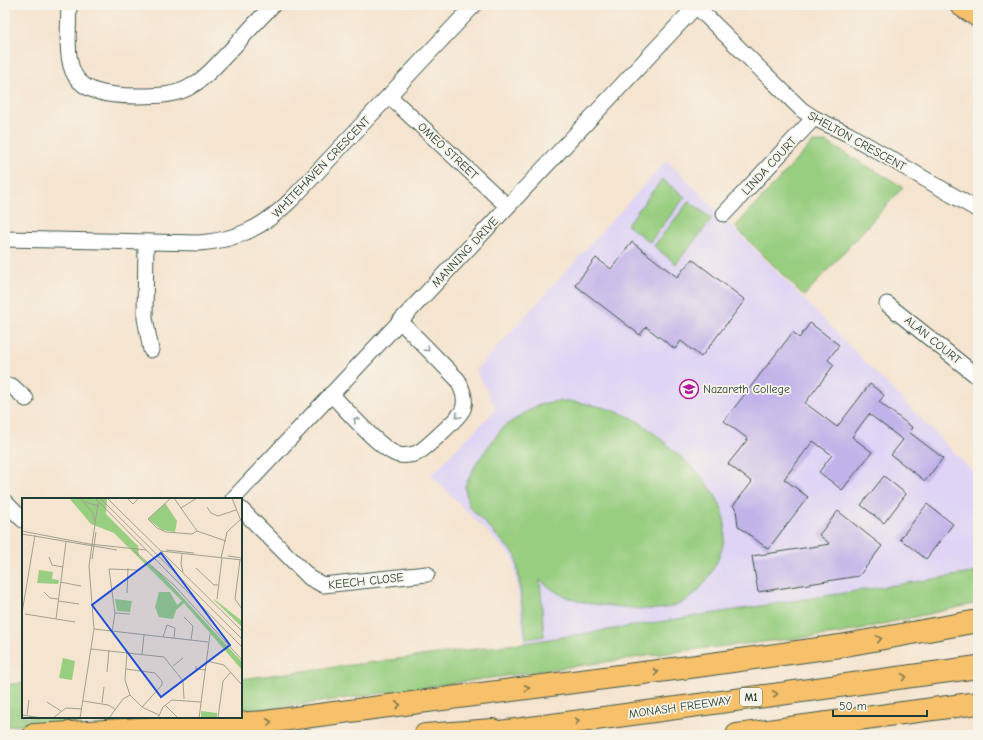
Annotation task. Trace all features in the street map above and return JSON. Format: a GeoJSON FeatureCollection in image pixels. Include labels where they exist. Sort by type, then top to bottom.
{"type":"FeatureCollection","features":[{"type":"Feature","properties":{"kind":"main road"},"geometry":{"type":"LineString","coordinates":[[961,5],[978,16]]}},
{"type":"Feature","properties":{"kind":"main road"},"geometry":{"type":"LineString","coordinates":[[34,735],[265,722],[840,646],[978,621]]}},
{"type":"Feature","properties":{"kind":"main road","name":"MONASH FREEWAY"},"geometry":{"type":"LineString","coordinates":[[478,735],[978,666]]}},
{"type":"Feature","properties":{"kind":"main road"},"geometry":{"type":"LineString","coordinates":[[737,735],[970,704]]}},
{"type":"Feature","properties":{"kind":"main road"},"geometry":{"type":"LineString","coordinates":[[426,735],[524,728]]}},
{"type":"Feature","properties":{"kind":"street"},"geometry":{"type":"LineString","coordinates":[[69,5],[68,56],[71,67],[75,75],[88,88],[110,95],[166,95],[194,85],[210,72],[264,8]]}},
{"type":"Feature","properties":{"kind":"street","name":"WHITEHAVEN CRESCENT"},"geometry":{"type":"LineString","coordinates":[[5,238],[183,244],[214,242],[241,234],[263,224],[287,203],[474,5]]}},
{"type":"Feature","properties":{"kind":"street","name":"SHELTON CRESCENT"},"geometry":{"type":"LineString","coordinates":[[696,5],[794,103],[814,118],[848,134],[978,210]]}},
{"type":"Feature","properties":{"kind":"street","name":"MANNING DRIVE"},"geometry":{"type":"LineString","coordinates":[[234,498],[696,5]]}},
{"type":"Feature","properties":{"kind":"street","name":"OMEO STREET"},"geometry":{"type":"LineString","coordinates":[[389,96],[507,206]]}},
{"type":"Feature","properties":{"kind":"street","name":"LINDA COURT"},"geometry":{"type":"LineString","coordinates":[[724,214],[814,118]]}},
{"type":"Feature","properties":{"kind":"street"},"geometry":{"type":"LineString","coordinates":[[146,242],[145,318],[151,350]]}},
{"type":"Feature","properties":{"kind":"street","name":"ALAN COURT"},"geometry":{"type":"LineString","coordinates":[[887,304],[978,377]]}},
{"type":"Feature","properties":{"kind":"street"},"geometry":{"type":"LineString","coordinates":[[331,394],[385,448],[398,455],[412,455],[423,449],[460,414],[464,405],[464,393],[458,380],[400,321]]}},
{"type":"Feature","properties":{"kind":"street"},"geometry":{"type":"LineString","coordinates":[[5,386],[8,384],[12,386],[26,399]]}},
{"type":"Feature","properties":{"kind":"street"},"geometry":{"type":"LineString","coordinates":[[5,502],[22,519]]}},
{"type":"Feature","properties":{"kind":"street","name":"KEECH CLOSE"},"geometry":{"type":"LineString","coordinates":[[242,509],[310,578],[323,585],[427,574]]}},
{"type":"Feature","properties":{"kind":"shaded area","name":"Nazareth College"},"geometry":{"type":"Polygon","coordinates":[[[667,160],[978,477],[978,572],[524,643],[513,558],[431,475],[496,409],[476,370],[667,160]]]}},
{"type":"Feature","properties":{"kind":"green space"},"geometry":{"type":"Polygon","coordinates":[[[813,142],[826,142],[903,187],[804,296],[735,227],[813,142]]]}},
{"type":"Feature","properties":{"kind":"green space"},"geometry":{"type":"Polygon","coordinates":[[[662,179],[685,197],[650,242],[627,225],[662,179]]]}},
{"type":"Feature","properties":{"kind":"green space"},"geometry":{"type":"Polygon","coordinates":[[[689,201],[712,219],[676,264],[654,246],[689,201]]]}},
{"type":"Feature","properties":{"kind":"green space"},"geometry":{"type":"Polygon","coordinates":[[[568,401],[615,411],[630,417],[658,436],[689,464],[713,492],[721,506],[725,522],[724,538],[719,556],[701,588],[682,603],[661,609],[636,609],[582,602],[557,593],[540,580],[544,636],[526,639],[516,556],[468,505],[465,486],[477,462],[503,427],[536,406],[550,402],[568,401]]]}},
{"type":"Feature","properties":{"kind":"green space"},"geometry":{"type":"Polygon","coordinates":[[[978,572],[978,603],[837,634],[697,649],[242,713],[242,679],[524,643],[978,572]]]}},
{"type":"Feature","properties":{"kind":"green space"},"geometry":{"type":"Polygon","coordinates":[[[22,683],[22,718],[187,718],[5,726],[5,685],[22,683]]]}},
{"type":"Feature","properties":{"kind":"building"},"geometry":{"type":"Polygon","coordinates":[[[632,242],[677,277],[692,259],[745,300],[701,357],[681,341],[675,349],[646,327],[640,335],[575,285],[596,258],[611,269],[632,242]]]}},
{"type":"Feature","properties":{"kind":"building"},"geometry":{"type":"Polygon","coordinates":[[[810,323],[839,345],[828,360],[834,365],[805,403],[837,427],[870,384],[884,395],[879,402],[913,428],[909,432],[943,458],[925,481],[891,455],[903,440],[869,414],[852,437],[872,452],[842,490],[819,472],[832,455],[813,441],[784,479],[808,497],[768,549],[738,526],[736,509],[733,506],[752,482],[728,464],[748,439],[724,421],[793,332],[799,338],[810,323]]]}},
{"type":"Feature","properties":{"kind":"building"},"geometry":{"type":"Polygon","coordinates":[[[884,476],[906,494],[884,523],[861,505],[884,476]]]}},
{"type":"Feature","properties":{"kind":"building"},"geometry":{"type":"Polygon","coordinates":[[[927,504],[953,524],[926,559],[900,539],[927,504]]]}},
{"type":"Feature","properties":{"kind":"building"},"geometry":{"type":"Polygon","coordinates":[[[838,511],[882,546],[859,576],[758,592],[752,556],[830,544],[819,535],[838,511]]]}},
{"type":"Feature","properties":{"kind":"place","name":"Nazareth College"},"geometry":{"type":"Point","coordinates":[689,389]}}]}
